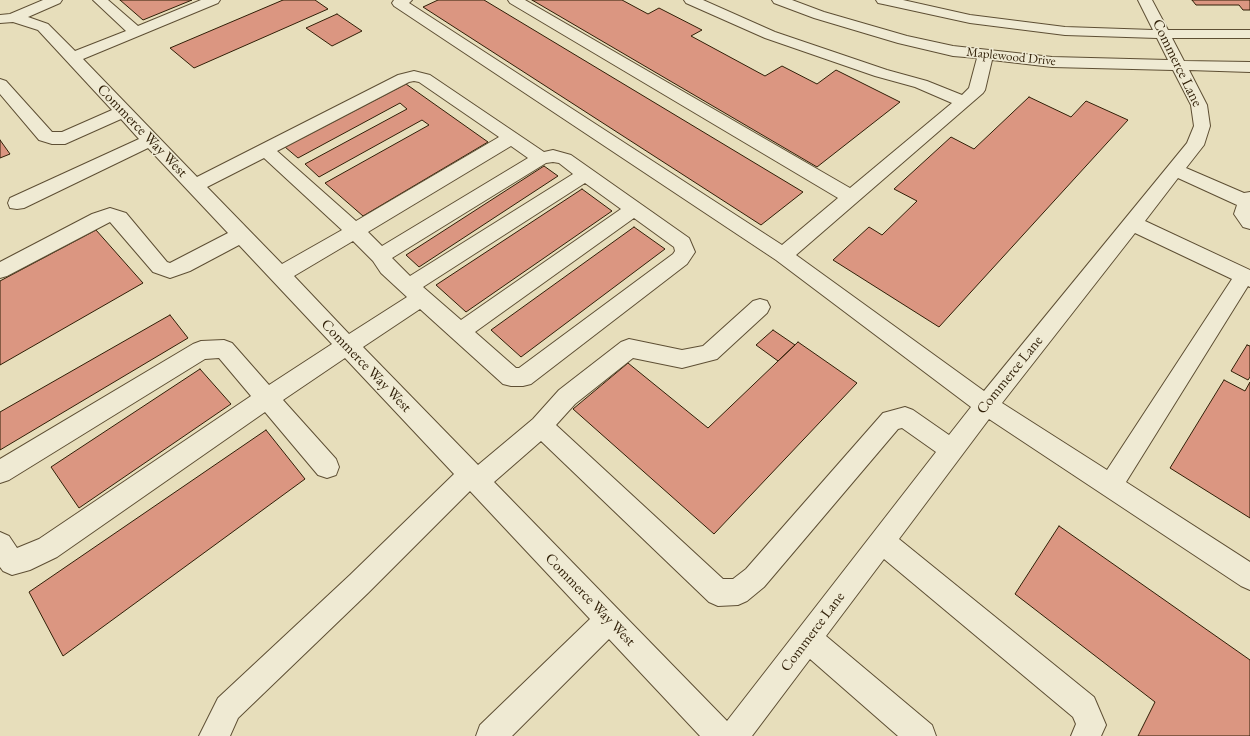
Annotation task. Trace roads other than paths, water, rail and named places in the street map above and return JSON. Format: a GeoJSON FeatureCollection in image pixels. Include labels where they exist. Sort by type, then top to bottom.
{"type":"FeatureCollection","features":[{"type":"Feature","properties":{"kind":"street"},"geometry":{"type":"LineString","coordinates":[[7,18],[55,0]]}},
{"type":"Feature","properties":{"kind":"street"},"geometry":{"type":"LineString","coordinates":[[100,0],[136,32]]}},
{"type":"Feature","properties":{"kind":"street"},"geometry":{"type":"LineString","coordinates":[[72,58],[213,0]]}},
{"type":"Feature","properties":{"kind":"street"},"geometry":{"type":"LineString","coordinates":[[515,0],[851,197]]}},
{"type":"Feature","properties":{"kind":"street"},"geometry":{"type":"LineString","coordinates":[[691,0],[770,35],[881,73],[921,84],[962,101]]}},
{"type":"Feature","properties":{"kind":"street","name":"Maplewood Drive"},"geometry":{"type":"LineString","coordinates":[[779,0],[819,15],[903,40],[953,51],[1052,62],[1250,67]]}},
{"type":"Feature","properties":{"kind":"street"},"geometry":{"type":"LineString","coordinates":[[883,0],[923,5],[970,19],[1027,28],[1122,34],[1250,34]]}},
{"type":"Feature","properties":{"kind":"street","name":"Commerce Lane"},"geometry":{"type":"LineString","coordinates":[[734,736],[986,405],[1195,145],[1200,136],[1202,126],[1199,105],[1164,34],[1145,0]]}},
{"type":"Feature","properties":{"kind":"street"},"geometry":{"type":"LineString","coordinates":[[400,1],[783,255],[986,405],[1250,577]]}},
{"type":"Feature","properties":{"kind":"street","name":"Commerce Way West"},"geometry":{"type":"LineString","coordinates":[[7,18],[28,21],[43,28],[720,736]]}},
{"type":"Feature","properties":{"kind":"street"},"geometry":{"type":"LineString","coordinates":[[783,255],[962,101],[977,90],[986,55]]}},
{"type":"Feature","properties":{"kind":"street"},"geometry":{"type":"LineString","coordinates":[[195,186],[404,78],[414,76],[424,78],[541,158]]}},
{"type":"Feature","properties":{"kind":"street"},"geometry":{"type":"LineString","coordinates":[[0,84],[45,136],[52,138],[65,138],[123,111]]}},
{"type":"Feature","properties":{"kind":"street"},"geometry":{"type":"LineString","coordinates":[[280,275],[511,138]]}},
{"type":"Feature","properties":{"kind":"street"},"geometry":{"type":"LineString","coordinates":[[17,202],[151,140]]}},
{"type":"Feature","properties":{"kind":"street"},"geometry":{"type":"LineString","coordinates":[[266,150],[354,230],[380,256],[388,268],[511,378],[524,376],[680,259],[686,252],[682,243],[565,159],[553,156],[541,158],[380,256]]}},
{"type":"Feature","properties":{"kind":"street"},"geometry":{"type":"LineString","coordinates":[[1175,170],[1248,200],[1242,214],[1250,222]]}},
{"type":"Feature","properties":{"kind":"street"},"geometry":{"type":"LineString","coordinates":[[6,554],[30,557],[48,548],[266,398],[348,346],[415,292],[585,174]]}},
{"type":"Feature","properties":{"kind":"street"},"geometry":{"type":"LineString","coordinates":[[459,332],[634,209]]}},
{"type":"Feature","properties":{"kind":"street"},"geometry":{"type":"LineString","coordinates":[[0,271],[99,219],[110,215],[119,218],[160,267],[170,271],[183,266],[241,235]]}},
{"type":"Feature","properties":{"kind":"street"},"geometry":{"type":"LineString","coordinates":[[1110,486],[1247,278],[1132,223]]}},
{"type":"Feature","properties":{"kind":"street"},"geometry":{"type":"LineString","coordinates":[[214,736],[228,708],[359,584],[474,478],[541,426],[567,397],[629,348],[682,359],[709,353],[760,307]]}},
{"type":"Feature","properties":{"kind":"street"},"geometry":{"type":"LineString","coordinates":[[0,472],[201,350],[224,349],[327,468]]}},
{"type":"Feature","properties":{"kind":"street"},"geometry":{"type":"LineString","coordinates":[[541,426],[718,593],[738,592],[755,578],[891,420],[905,417],[952,450]]}},
{"type":"Feature","properties":{"kind":"street"},"geometry":{"type":"LineString","coordinates":[[882,540],[1084,707],[1091,725],[1086,736]]}},
{"type":"Feature","properties":{"kind":"street"},"geometry":{"type":"LineString","coordinates":[[491,736],[609,620]]}},
{"type":"Feature","properties":{"kind":"street"},"geometry":{"type":"LineString","coordinates":[[808,639],[921,736]]}}]}
